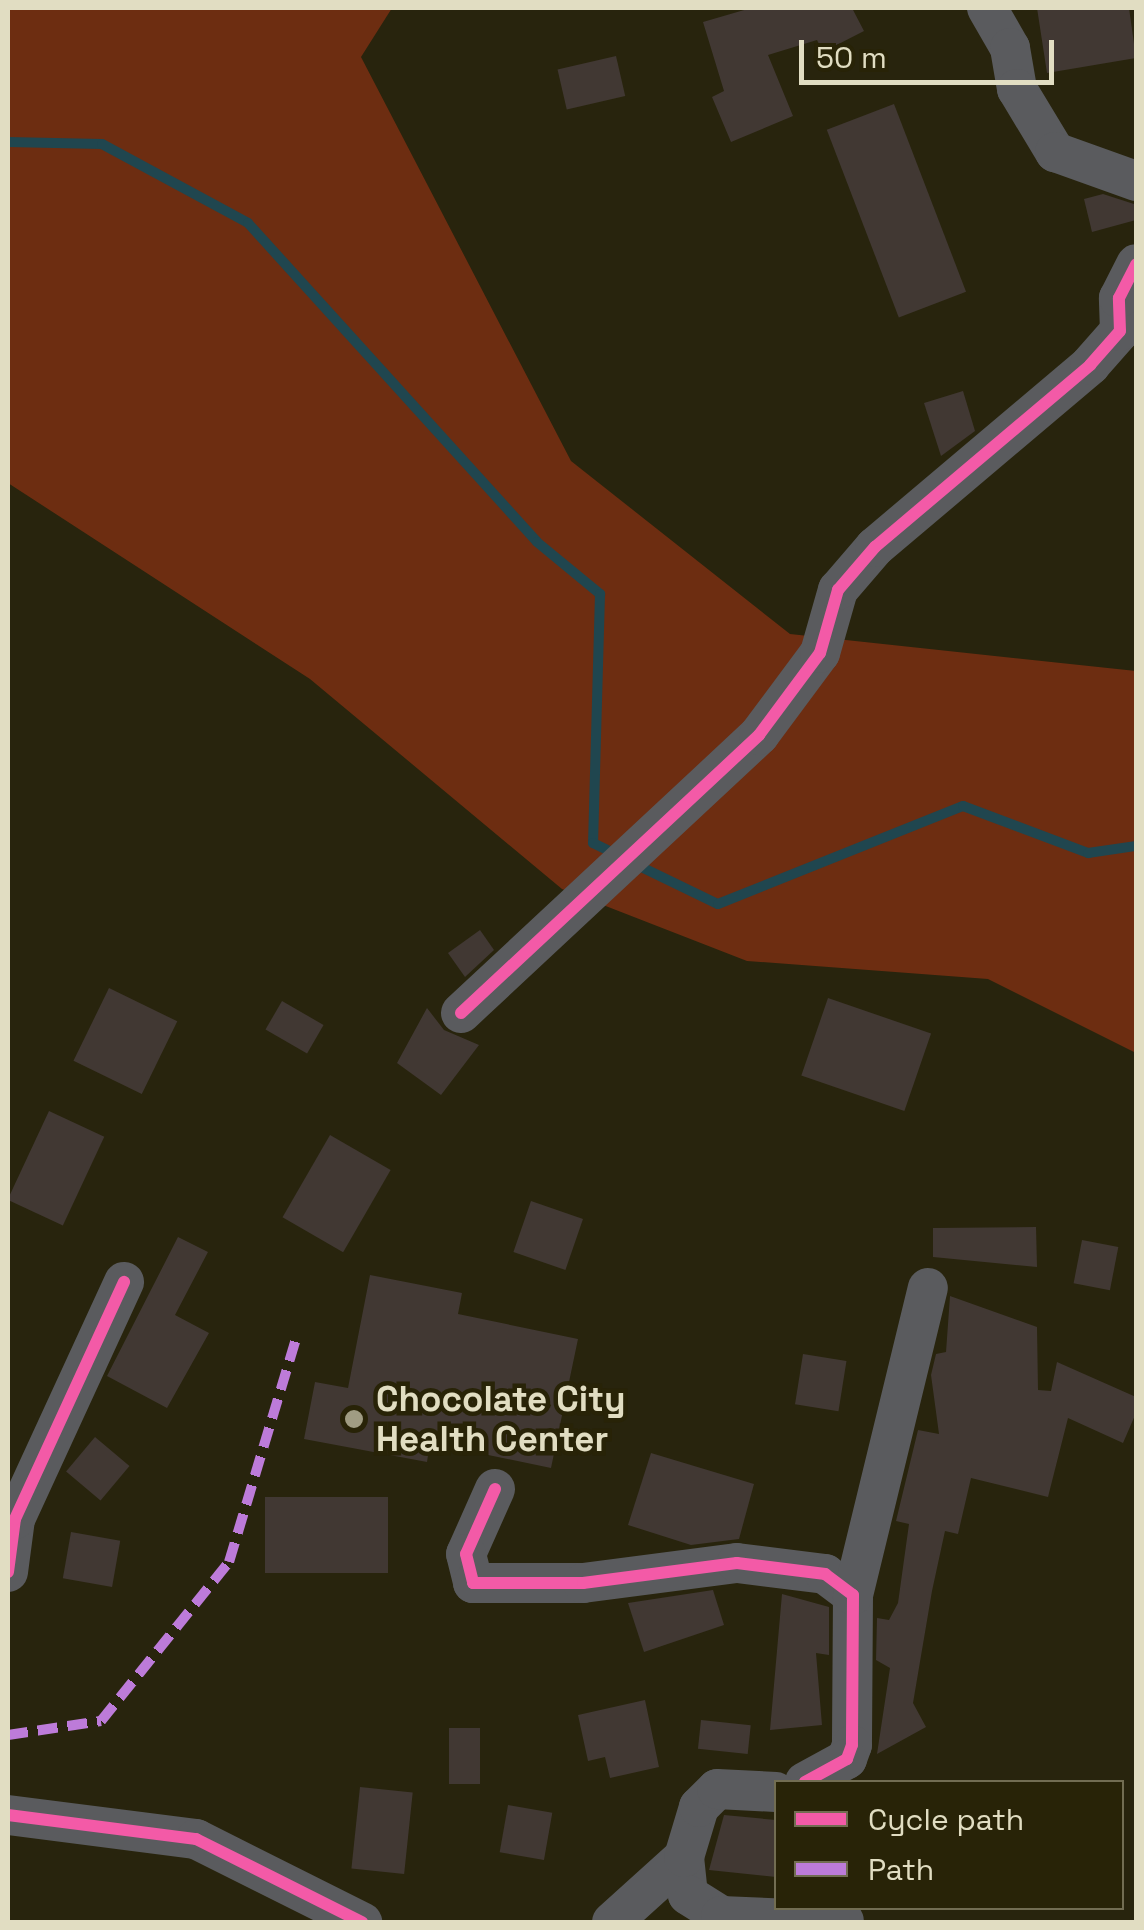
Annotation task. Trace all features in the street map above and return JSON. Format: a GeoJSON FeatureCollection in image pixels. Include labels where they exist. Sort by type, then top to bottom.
{"type":"FeatureCollection","features":[{"type":"Feature","properties":{"kind":"street"},"geometry":{"type":"LineString","coordinates":[[987,8],[1010,48],[1017,89],[1056,152],[1136,181]]}},
{"type":"Feature","properties":{"kind":"street"},"geometry":{"type":"LineString","coordinates":[[461,1013],[635,855],[759,735],[820,653],[838,590],[875,546],[940,500],[1120,331],[1119,298],[1136,264]]}},
{"type":"Feature","properties":{"kind":"street"},"geometry":{"type":"LineString","coordinates":[[8,1572],[15,1519],[124,1282]]}},
{"type":"Feature","properties":{"kind":"street"},"geometry":{"type":"LineString","coordinates":[[809,1780],[847,1759],[852,1745],[853,1595],[928,1288]]}},
{"type":"Feature","properties":{"kind":"street"},"geometry":{"type":"LineString","coordinates":[[494,1489],[466,1554],[473,1584],[583,1584],[737,1563],[826,1574],[853,1595]]}},
{"type":"Feature","properties":{"kind":"street"},"geometry":{"type":"LineString","coordinates":[[774,1792],[717,1789],[699,1807],[684,1857],[688,1895],[722,1916],[844,1921]]}},
{"type":"Feature","properties":{"kind":"street"},"geometry":{"type":"LineString","coordinates":[[8,1815],[196,1839],[362,1922]]}},
{"type":"Feature","properties":{"kind":"street"},"geometry":{"type":"LineString","coordinates":[[612,1922],[684,1857]]}},
{"type":"Feature","properties":{"kind":"shaded area"},"geometry":{"type":"Polygon","coordinates":[[[8,8],[392,8],[361,57],[571,461],[790,634],[1136,671],[1136,1053],[988,979],[747,961],[562,889],[310,679],[8,483],[8,8]]]}},
{"type":"Feature","properties":{"kind":"building"},"geometry":{"type":"Polygon","coordinates":[[[751,8],[852,8],[864,31],[823,52],[817,40],[768,55],[793,116],[731,142],[712,97],[724,91],[703,22],[751,8]]]}},
{"type":"Feature","properties":{"kind":"building"},"geometry":{"type":"Polygon","coordinates":[[[1037,8],[1129,8],[1136,58],[1047,73],[1037,8]]]}},
{"type":"Feature","properties":{"kind":"building"},"geometry":{"type":"Polygon","coordinates":[[[616,56],[625,96],[567,109],[558,69],[616,56]]]}},
{"type":"Feature","properties":{"kind":"building"},"geometry":{"type":"Polygon","coordinates":[[[894,104],[966,292],[899,317],[827,130],[894,104]]]}},
{"type":"Feature","properties":{"kind":"building"},"geometry":{"type":"Polygon","coordinates":[[[1103,194],[1134,204],[1136,220],[1092,232],[1084,199],[1103,194]]]}},
{"type":"Feature","properties":{"kind":"building"},"geometry":{"type":"Polygon","coordinates":[[[963,391],[975,431],[941,456],[924,403],[963,391]]]}},
{"type":"Feature","properties":{"kind":"building"},"geometry":{"type":"Polygon","coordinates":[[[480,930],[494,950],[465,977],[448,953],[480,930]]]}},
{"type":"Feature","properties":{"kind":"building"},"geometry":{"type":"Polygon","coordinates":[[[109,988],[177,1021],[142,1094],[73,1061],[109,988]]]}},
{"type":"Feature","properties":{"kind":"building"},"geometry":{"type":"Polygon","coordinates":[[[828,998],[931,1033],[904,1111],[801,1076],[828,998]]]}},
{"type":"Feature","properties":{"kind":"building"},"geometry":{"type":"Polygon","coordinates":[[[282,1001],[324,1025],[307,1054],[266,1030],[282,1001]]]}},
{"type":"Feature","properties":{"kind":"building"},"geometry":{"type":"Polygon","coordinates":[[[427,1008],[444,1030],[479,1045],[441,1095],[397,1063],[427,1008]]]}},
{"type":"Feature","properties":{"kind":"building"},"geometry":{"type":"Polygon","coordinates":[[[49,1111],[104,1137],[63,1226],[8,1200],[49,1111]]]}},
{"type":"Feature","properties":{"kind":"building"},"geometry":{"type":"Polygon","coordinates":[[[330,1135],[391,1170],[343,1252],[282,1217],[330,1135]]]}},
{"type":"Feature","properties":{"kind":"building"},"geometry":{"type":"Polygon","coordinates":[[[531,1201],[583,1219],[565,1270],[513,1252],[531,1201]]]}},
{"type":"Feature","properties":{"kind":"building"},"geometry":{"type":"Polygon","coordinates":[[[1036,1227],[1037,1267],[933,1257],[933,1228],[1036,1227]]]}},
{"type":"Feature","properties":{"kind":"building"},"geometry":{"type":"Polygon","coordinates":[[[178,1237],[208,1252],[175,1315],[209,1333],[167,1408],[107,1376],[178,1237]]]}},
{"type":"Feature","properties":{"kind":"building"},"geometry":{"type":"Polygon","coordinates":[[[1082,1240],[1118,1247],[1110,1290],[1074,1283],[1082,1240]]]}},
{"type":"Feature","properties":{"kind":"building"},"geometry":{"type":"Polygon","coordinates":[[[370,1275],[462,1293],[458,1314],[578,1339],[551,1468],[430,1443],[427,1462],[304,1439],[315,1382],[348,1388],[370,1275]]]}},
{"type":"Feature","properties":{"kind":"building"},"geometry":{"type":"Polygon","coordinates":[[[950,1296],[1037,1327],[1038,1390],[1051,1391],[1057,1362],[1136,1397],[1136,1413],[1123,1443],[1068,1418],[1048,1497],[971,1478],[958,1534],[945,1531],[932,1591],[913,1703],[926,1727],[877,1754],[890,1668],[876,1660],[877,1618],[889,1620],[898,1603],[909,1524],[896,1521],[918,1430],[939,1434],[931,1375],[936,1354],[946,1352],[950,1296]]]}},
{"type":"Feature","properties":{"kind":"building"},"geometry":{"type":"Polygon","coordinates":[[[803,1354],[846,1361],[838,1411],[795,1404],[803,1354]]]}},
{"type":"Feature","properties":{"kind":"building"},"geometry":{"type":"Polygon","coordinates":[[[95,1437],[129,1466],[101,1500],[66,1471],[95,1437]]]}},
{"type":"Feature","properties":{"kind":"building"},"geometry":{"type":"Polygon","coordinates":[[[651,1453],[754,1484],[739,1539],[691,1545],[628,1525],[651,1453]]]}},
{"type":"Feature","properties":{"kind":"building"},"geometry":{"type":"Polygon","coordinates":[[[265,1497],[388,1497],[388,1573],[265,1573],[265,1497]]]}},
{"type":"Feature","properties":{"kind":"building"},"geometry":{"type":"Polygon","coordinates":[[[71,1532],[120,1541],[112,1587],[63,1578],[71,1532]]]}},
{"type":"Feature","properties":{"kind":"building"},"geometry":{"type":"Polygon","coordinates":[[[713,1590],[724,1625],[644,1652],[628,1603],[713,1590]]]}},
{"type":"Feature","properties":{"kind":"building"},"geometry":{"type":"Polygon","coordinates":[[[782,1594],[829,1607],[829,1655],[816,1653],[822,1725],[770,1730],[782,1594]]]}},
{"type":"Feature","properties":{"kind":"building"},"geometry":{"type":"Polygon","coordinates":[[[645,1700],[659,1767],[610,1778],[605,1757],[588,1761],[578,1715],[645,1700]]]}},
{"type":"Feature","properties":{"kind":"building"},"geometry":{"type":"Polygon","coordinates":[[[701,1720],[751,1725],[748,1754],[698,1749],[701,1720]]]}},
{"type":"Feature","properties":{"kind":"building"},"geometry":{"type":"Polygon","coordinates":[[[449,1728],[480,1728],[480,1784],[449,1784],[449,1728]]]}},
{"type":"Feature","properties":{"kind":"building"},"geometry":{"type":"Polygon","coordinates":[[[360,1787],[413,1793],[404,1874],[351,1869],[360,1787]]]}},
{"type":"Feature","properties":{"kind":"building"},"geometry":{"type":"Polygon","coordinates":[[[508,1805],[552,1813],[544,1860],[500,1852],[508,1805]]]}},
{"type":"Feature","properties":{"kind":"building"},"geometry":{"type":"Polygon","coordinates":[[[724,1815],[774,1820],[774,1877],[709,1870],[724,1815]]]}},
{"type":"Feature","properties":{"kind":"waterway"},"geometry":{"type":"LineString","coordinates":[[8,142],[102,144],[248,223],[537,542],[600,594],[593,843],[618,855]]}},
{"type":"Feature","properties":{"kind":"waterway"},"geometry":{"type":"LineString","coordinates":[[633,863],[718,904],[963,806],[1088,853],[1136,846]]}},
{"type":"Feature","properties":{"kind":"marked path"},"geometry":{"type":"LineString","coordinates":[[8,1735],[101,1721],[229,1562],[296,1339]]}},
{"type":"Feature","properties":{"kind":"cycle path"},"geometry":{"type":"LineString","coordinates":[[461,1013],[759,735],[820,653],[838,590],[875,547],[1090,365],[1120,331],[1119,298],[1136,264]]}},
{"type":"Feature","properties":{"kind":"cycle path"},"geometry":{"type":"LineString","coordinates":[[8,1572],[15,1519],[124,1282]]}},
{"type":"Feature","properties":{"kind":"cycle path"},"geometry":{"type":"LineString","coordinates":[[495,1489],[466,1554],[473,1583],[583,1583],[737,1563],[825,1574],[853,1595],[852,1745],[847,1759],[809,1780]]}},
{"type":"Feature","properties":{"kind":"cycle path"},"geometry":{"type":"LineString","coordinates":[[8,1815],[196,1839],[362,1922]]}},
{"type":"Feature","properties":{"kind":"place","name":"Chocolate City Health Center"},"geometry":{"type":"Point","coordinates":[354,1419]}}]}
